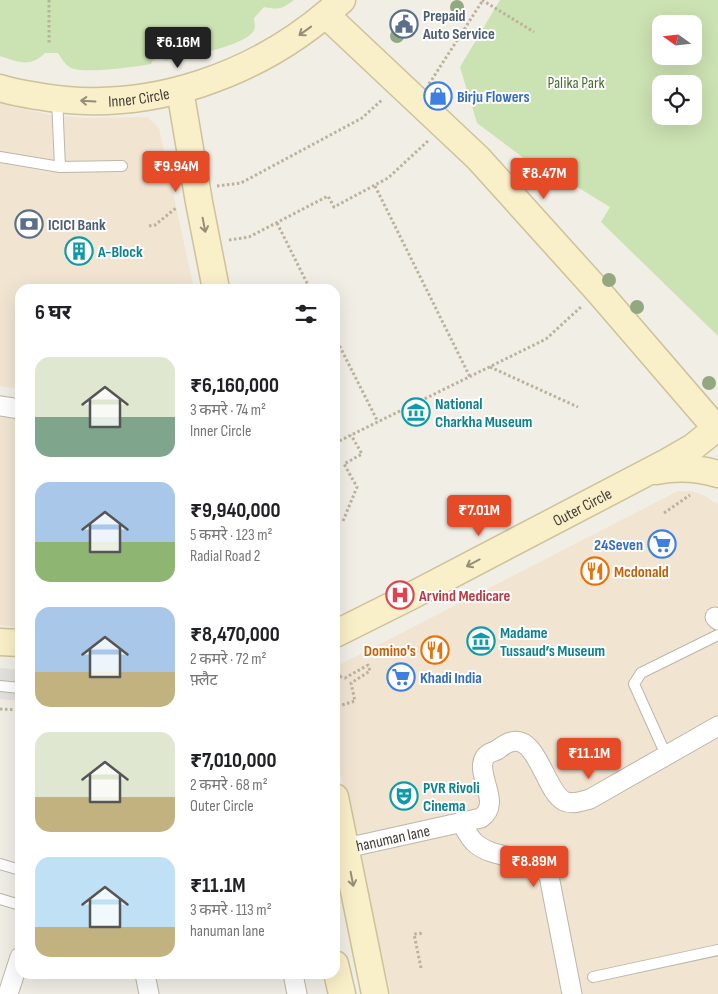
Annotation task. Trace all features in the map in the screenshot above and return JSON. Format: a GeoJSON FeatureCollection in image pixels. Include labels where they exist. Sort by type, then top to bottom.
{"type":"FeatureCollection","features":[{"type":"Feature","properties":{"kind":"street"},"geometry":{"type":"LineString","coordinates":[[334,7],[418,101],[478,158],[598,291],[717,428]]}},
{"type":"Feature","properties":{"kind":"street","name":"Inner Circle"},"geometry":{"type":"LineString","coordinates":[[0,88],[57,100],[99,101],[160,95],[233,73],[290,42],[334,7]]}},
{"type":"Feature","properties":{"kind":"street"},"geometry":{"type":"LineString","coordinates":[[180,90],[215,284]]}},
{"type":"Feature","properties":{"kind":"street"},"geometry":{"type":"LineString","coordinates":[[0,406],[15,408]]}},
{"type":"Feature","properties":{"kind":"street","name":"Outer Circle"},"geometry":{"type":"LineString","coordinates":[[340,632],[667,462],[693,447],[717,428]]}},
{"type":"Feature","properties":{"kind":"street"},"geometry":{"type":"LineString","coordinates":[[641,475],[659,470],[678,468],[696,469],[718,474]]}},
{"type":"Feature","properties":{"kind":"street"},"geometry":{"type":"LineString","coordinates":[[0,642],[15,643]]}},
{"type":"Feature","properties":{"kind":"street"},"geometry":{"type":"LineString","coordinates":[[666,755],[718,726]]}},
{"type":"Feature","properties":{"kind":"street","name":"hanuman lane"},"geometry":{"type":"LineString","coordinates":[[346,848],[481,818],[489,808],[482,766],[483,759],[511,741],[520,742],[528,746],[534,753],[554,792],[564,801],[578,803],[590,799],[666,755]]}},
{"type":"Feature","properties":{"kind":"street"},"geometry":{"type":"LineString","coordinates":[[340,821],[375,994]]}},
{"type":"Feature","properties":{"kind":"street"},"geometry":{"type":"LineString","coordinates":[[461,822],[474,842],[487,851],[534,863],[544,868],[549,876],[572,994]]}},
{"type":"Feature","properties":{"kind":"street"},"geometry":{"type":"LineString","coordinates":[[8,994],[15,972]]}},
{"type":"Feature","properties":{"kind":"street"},"geometry":{"type":"LineString","coordinates":[[146,979],[149,994]]}},
{"type":"Feature","properties":{"kind":"street"},"geometry":{"type":"LineString","coordinates":[[294,979],[297,994]]}},
{"type":"Feature","properties":{"kind":"street"},"geometry":{"type":"LineString","coordinates":[[338,979],[342,994]]}},
{"type":"Feature","properties":{"kind":"lane"},"geometry":{"type":"LineString","coordinates":[[57,100],[60,167]]}},
{"type":"Feature","properties":{"kind":"lane"},"geometry":{"type":"LineString","coordinates":[[0,157],[60,167],[122,166]]}},
{"type":"Feature","properties":{"kind":"lane"},"geometry":{"type":"LineString","coordinates":[[666,755],[634,684],[641,673],[717,624]]}},
{"type":"Feature","properties":{"kind":"lane"},"geometry":{"type":"LineString","coordinates":[[0,686],[15,688]]}},
{"type":"Feature","properties":{"kind":"lane"},"geometry":{"type":"LineString","coordinates":[[0,864],[15,868]]}},
{"type":"Feature","properties":{"kind":"lane"},"geometry":{"type":"LineString","coordinates":[[1,900],[15,904]]}},
{"type":"Feature","properties":{"kind":"lane"},"geometry":{"type":"LineString","coordinates":[[593,977],[718,950]]}},
{"type":"Feature","properties":{"kind":"path"},"geometry":{"type":"LineString","coordinates":[[49,0],[49,44]]}},
{"type":"Feature","properties":{"kind":"path"},"geometry":{"type":"LineString","coordinates":[[418,101],[482,0],[534,32]]}},
{"type":"Feature","properties":{"kind":"path"},"geometry":{"type":"LineString","coordinates":[[230,186],[241,183],[362,118],[383,99]]}},
{"type":"Feature","properties":{"kind":"path"},"geometry":{"type":"LineString","coordinates":[[249,237],[328,196],[334,207],[375,186],[388,178],[444,126]]}},
{"type":"Feature","properties":{"kind":"path"},"geometry":{"type":"LineString","coordinates":[[375,186],[470,377]]}},
{"type":"Feature","properties":{"kind":"path"},"geometry":{"type":"LineString","coordinates":[[149,226],[155,225],[176,208]]}},
{"type":"Feature","properties":{"kind":"path"},"geometry":{"type":"LineString","coordinates":[[277,223],[308,284]]}},
{"type":"Feature","properties":{"kind":"path"},"geometry":{"type":"LineString","coordinates":[[340,441],[546,339],[598,291]]}},
{"type":"Feature","properties":{"kind":"path"},"geometry":{"type":"LineString","coordinates":[[340,347],[378,422]]}},
{"type":"Feature","properties":{"kind":"path"},"geometry":{"type":"LineString","coordinates":[[490,367],[578,407]]}},
{"type":"Feature","properties":{"kind":"path"},"geometry":{"type":"LineString","coordinates":[[343,521],[357,487],[344,464],[362,454],[352,435]]}},
{"type":"Feature","properties":{"kind":"path"},"geometry":{"type":"LineString","coordinates":[[664,513],[690,494]]}},
{"type":"Feature","properties":{"kind":"path"},"geometry":{"type":"LineString","coordinates":[[340,676],[345,678],[368,666],[370,671],[350,683],[355,701],[340,706]]}},
{"type":"Feature","properties":{"kind":"path"},"geometry":{"type":"LineString","coordinates":[[0,709],[15,710]]}},
{"type":"Feature","properties":{"kind":"path"},"geometry":{"type":"LineString","coordinates":[[421,968],[414,934],[424,933]]}},
{"type":"Feature","properties":{"kind":"shaded area","name":"A-Block"},"geometry":{"type":"Polygon","coordinates":[[[0,104],[52,115],[86,118],[147,117],[159,128],[193,284],[15,284],[15,388],[0,386],[0,104]]]}},
{"type":"Feature","properties":{"kind":"shaded area"},"geometry":{"type":"Polygon","coordinates":[[[0,417],[15,418],[15,627],[0,625],[0,417]]]}},
{"type":"Feature","properties":{"kind":"shaded area"},"geometry":{"type":"Polygon","coordinates":[[[678,491],[692,491],[718,504],[718,994],[391,994],[340,773],[340,664],[678,491]]]}},
{"type":"Feature","properties":{"kind":"shaded area"},"geometry":{"type":"Polygon","coordinates":[[[0,668],[15,670],[15,700],[0,699],[0,668]]]}},
{"type":"Feature","properties":{"kind":"green space"},"geometry":{"type":"Polygon","coordinates":[[[0,0],[294,0],[280,8],[264,7],[254,18],[255,28],[249,36],[228,46],[166,61],[161,59],[153,60],[151,64],[101,70],[81,70],[69,67],[58,53],[45,53],[40,58],[29,62],[19,62],[0,56],[0,0]]]}},
{"type":"Feature","properties":{"kind":"green space","name":"Palika Park"},"geometry":{"type":"Polygon","coordinates":[[[500,0],[718,0],[718,336],[601,222],[610,207],[569,182],[574,173],[555,161],[546,175],[477,123],[460,67],[500,0]]]}},
{"type":"Feature","properties":{"kind":"place","name":"Prepaid Auto Service"},"geometry":{"type":"Point","coordinates":[404,24]}},
{"type":"Feature","properties":{"kind":"place","name":"Birju Flowers"},"geometry":{"type":"Point","coordinates":[438,96]}},
{"type":"Feature","properties":{"kind":"place","name":"ICICI Bank"},"geometry":{"type":"Point","coordinates":[29,224]}},
{"type":"Feature","properties":{"kind":"place","name":"A-Block"},"geometry":{"type":"Point","coordinates":[79,251]}},
{"type":"Feature","properties":{"kind":"place","name":"National Charkha Museum"},"geometry":{"type":"Point","coordinates":[416,412]}},
{"type":"Feature","properties":{"kind":"place","name":"24Seven"},"geometry":{"type":"Point","coordinates":[662,544]}},
{"type":"Feature","properties":{"kind":"place","name":"Mcdonald"},"geometry":{"type":"Point","coordinates":[595,571]}},
{"type":"Feature","properties":{"kind":"place","name":"Arvind Medicare"},"geometry":{"type":"Point","coordinates":[400,595]}},
{"type":"Feature","properties":{"kind":"place","name":"Madame Tussaud’s Museum"},"geometry":{"type":"Point","coordinates":[481,641]}},
{"type":"Feature","properties":{"kind":"place","name":"Domino's"},"geometry":{"type":"Point","coordinates":[435,650]}},
{"type":"Feature","properties":{"kind":"place","name":"Khadi India"},"geometry":{"type":"Point","coordinates":[401,677]}},
{"type":"Feature","properties":{"kind":"place","name":"PVR Rivoli Cinema"},"geometry":{"type":"Point","coordinates":[404,796]}}]}
